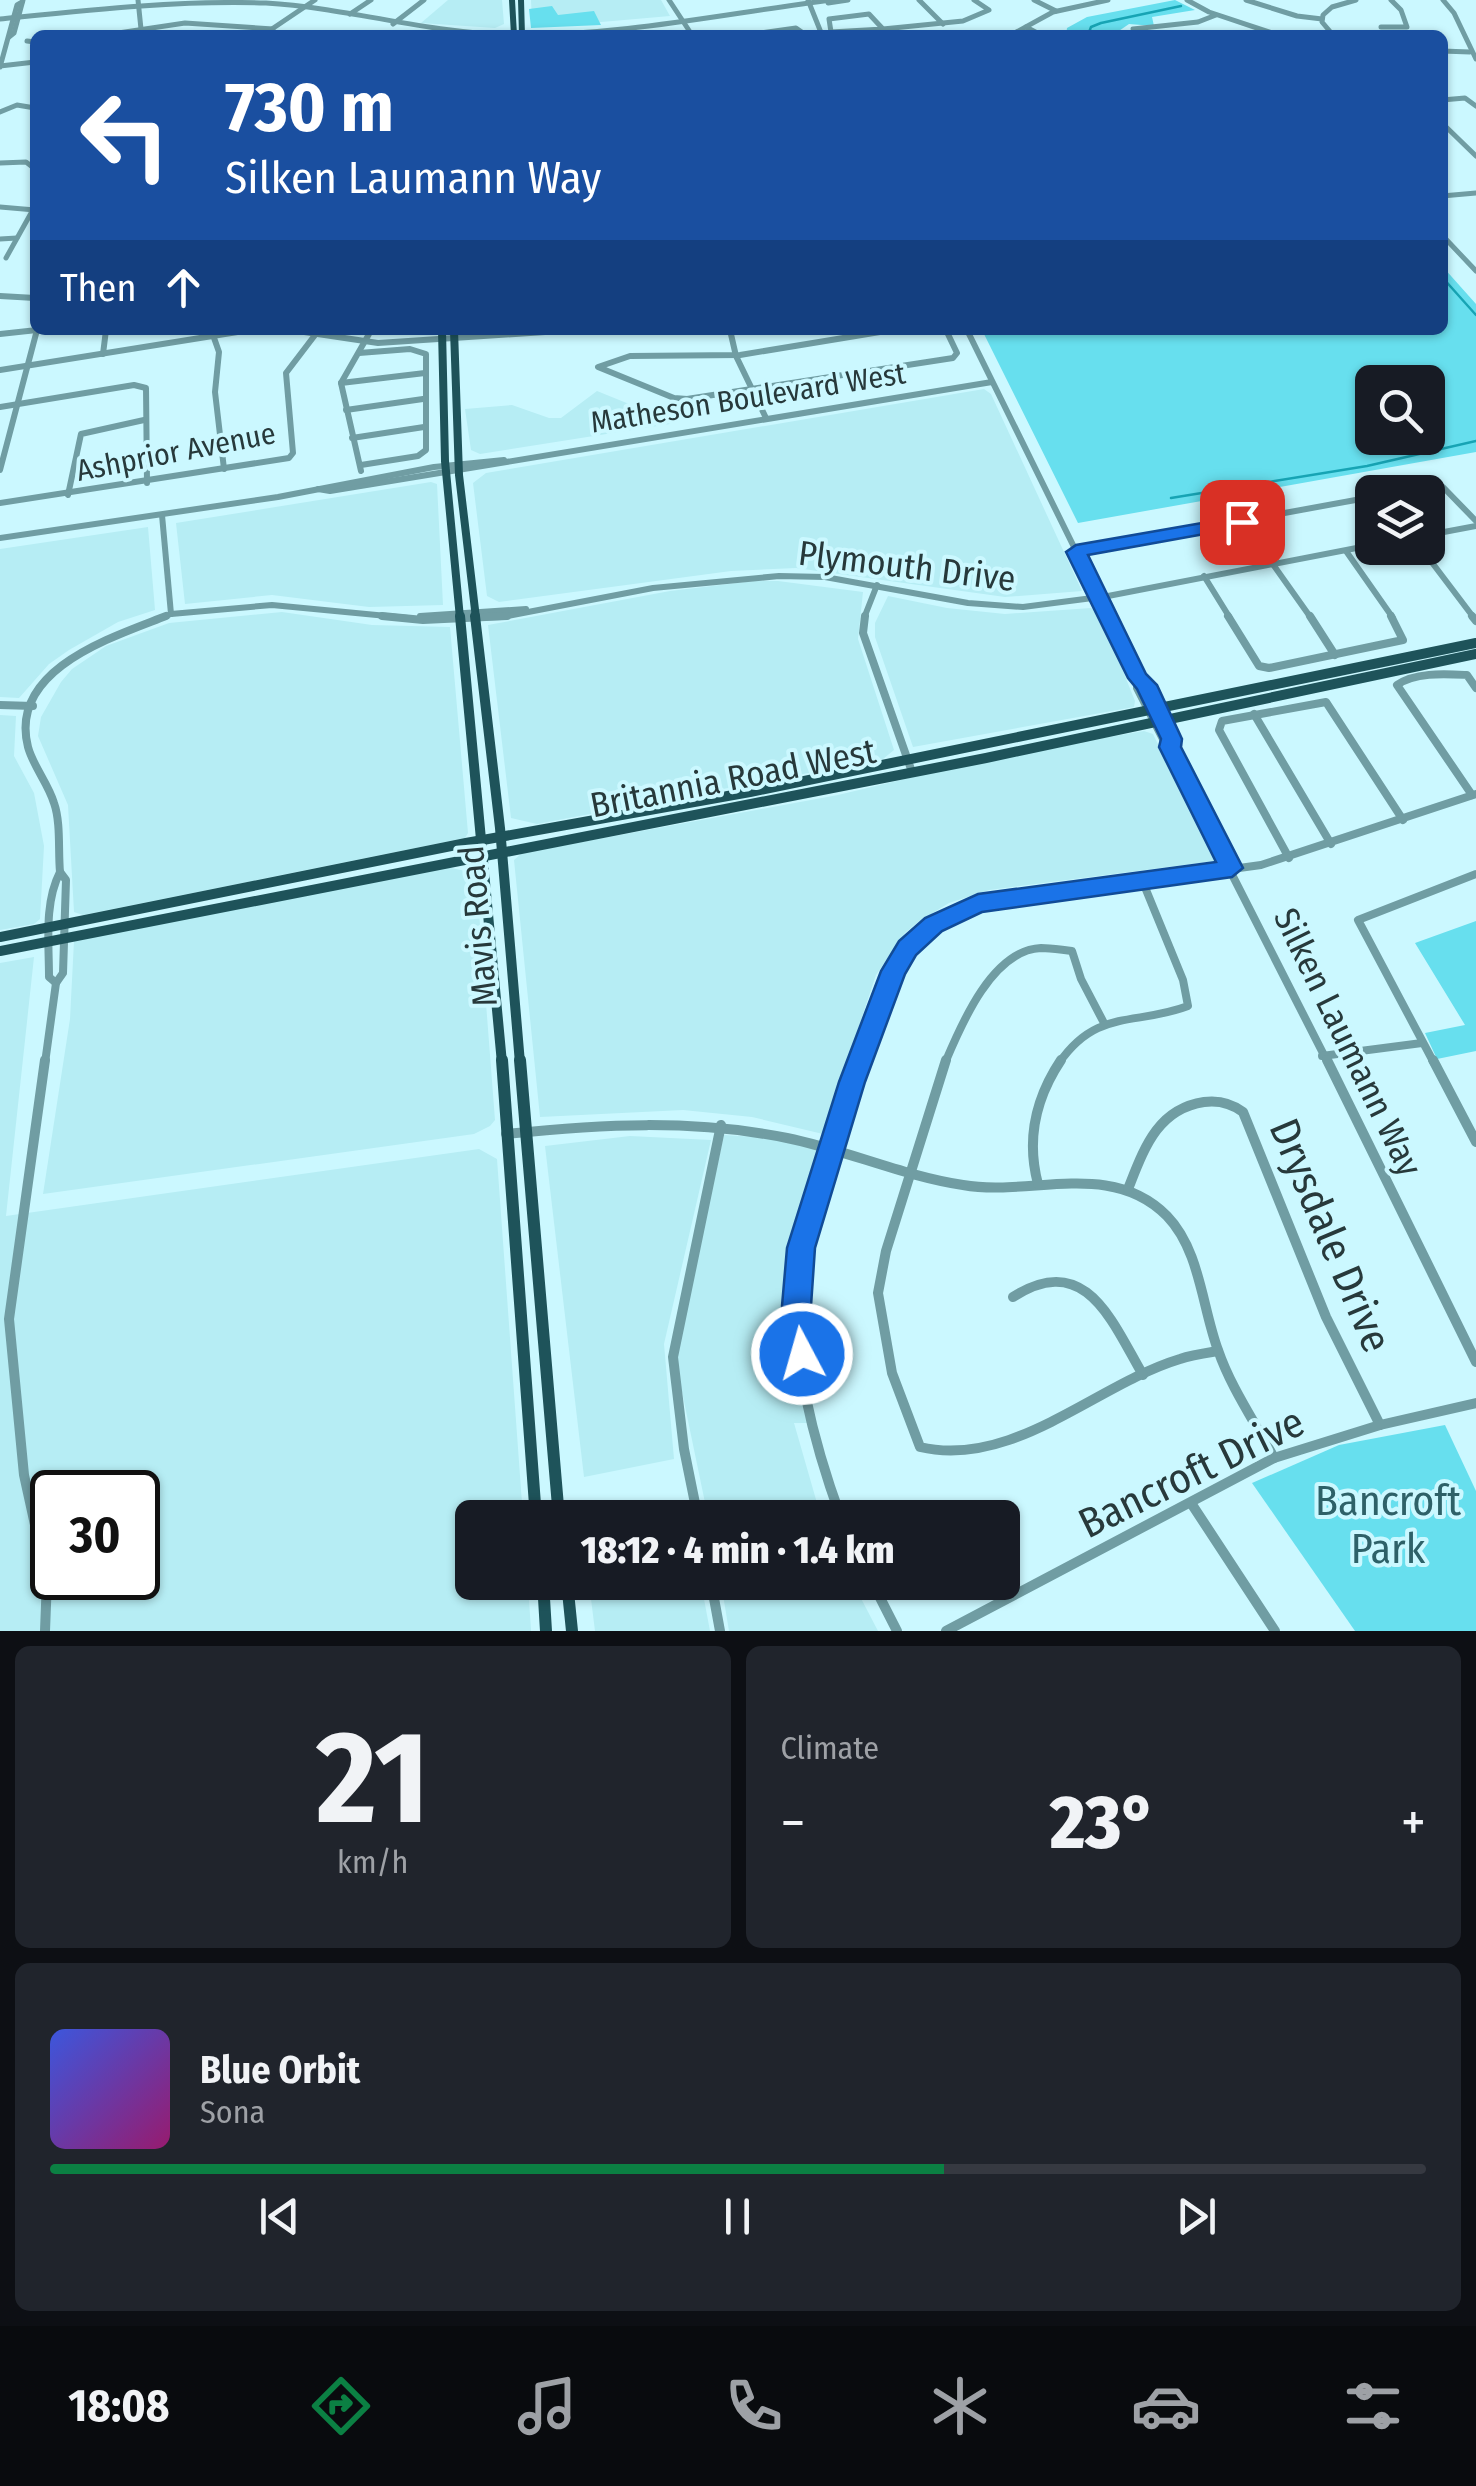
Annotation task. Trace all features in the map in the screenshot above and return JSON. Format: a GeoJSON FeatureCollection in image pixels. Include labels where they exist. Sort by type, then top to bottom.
{"type":"FeatureCollection","features":[{"type":"Feature","properties":{"kind":"main road"},"geometry":{"type":"LineString","coordinates":[[512,0],[517,30]]}},
{"type":"Feature","properties":{"kind":"main road"},"geometry":{"type":"LineString","coordinates":[[518,30],[521,0]]}},
{"type":"Feature","properties":{"kind":"main road","name":"Mavis Road"},"geometry":{"type":"LineString","coordinates":[[442,335],[446,469],[482,840],[535,1500]]}},
{"type":"Feature","properties":{"kind":"main road","name":"Mavis Road"},"geometry":{"type":"LineString","coordinates":[[454,335],[459,467],[500,836],[557,1500]]}},
{"type":"Feature","properties":{"kind":"main road","name":"Britannia Road West"},"geometry":{"type":"LineString","coordinates":[[64,931],[500,836],[907,759],[1476,643]]}},
{"type":"Feature","properties":{"kind":"main road","name":"Britannia Road West"},"geometry":{"type":"LineString","coordinates":[[0,936],[64,931],[500,851],[912,772],[1476,654]]}},
{"type":"Feature","properties":{"kind":"main road"},"geometry":{"type":"LineString","coordinates":[[470,719],[487,718]]}},
{"type":"Feature","properties":{"kind":"main road","name":"Britannia Road West"},"geometry":{"type":"LineString","coordinates":[[0,951],[50,933]]}},
{"type":"Feature","properties":{"kind":"main road"},"geometry":{"type":"LineString","coordinates":[[544,1600],[546,1631]]}},
{"type":"Feature","properties":{"kind":"main road"},"geometry":{"type":"LineString","coordinates":[[568,1600],[572,1631]]}},
{"type":"Feature","properties":{"kind":"street"},"geometry":{"type":"LineString","coordinates":[[270,30],[315,0]]}},
{"type":"Feature","properties":{"kind":"street"},"geometry":{"type":"LineString","coordinates":[[349,15],[371,0]]}},
{"type":"Feature","properties":{"kind":"street"},"geometry":{"type":"LineString","coordinates":[[394,24],[424,0]]}},
{"type":"Feature","properties":{"kind":"street"},"geometry":{"type":"LineString","coordinates":[[670,0],[689,30]]}},
{"type":"Feature","properties":{"kind":"street"},"geometry":{"type":"LineString","coordinates":[[569,30],[832,0]]}},
{"type":"Feature","properties":{"kind":"street"},"geometry":{"type":"LineString","coordinates":[[806,3],[848,0]]}},
{"type":"Feature","properties":{"kind":"street"},"geometry":{"type":"LineString","coordinates":[[919,0],[943,24]]}},
{"type":"Feature","properties":{"kind":"street"},"geometry":{"type":"LineString","coordinates":[[833,30],[828,20],[869,14],[883,30],[943,24],[974,18],[989,10],[974,0]]}},
{"type":"Feature","properties":{"kind":"street"},"geometry":{"type":"LineString","coordinates":[[1034,0],[1056,11]]}},
{"type":"Feature","properties":{"kind":"street"},"geometry":{"type":"LineString","coordinates":[[1020,30],[1056,11],[1108,0]]}},
{"type":"Feature","properties":{"kind":"street"},"geometry":{"type":"LineString","coordinates":[[1187,0],[1263,30]]}},
{"type":"Feature","properties":{"kind":"street"},"geometry":{"type":"LineString","coordinates":[[1246,0],[1296,16],[1322,19]]}},
{"type":"Feature","properties":{"kind":"street"},"geometry":{"type":"LineString","coordinates":[[1322,19],[1332,7],[1352,0]]}},
{"type":"Feature","properties":{"kind":"street"},"geometry":{"type":"LineString","coordinates":[[1382,27],[1408,27],[1401,10],[1391,0]]}},
{"type":"Feature","properties":{"kind":"street"},"geometry":{"type":"LineString","coordinates":[[1443,0],[1454,13],[1476,59]]}},
{"type":"Feature","properties":{"kind":"street"},"geometry":{"type":"LineString","coordinates":[[23,1],[6,34],[9,37],[0,66],[30,63]]}},
{"type":"Feature","properties":{"kind":"street"},"geometry":{"type":"LineString","coordinates":[[0,18],[138,2],[221,1],[305,7],[430,30]]}},
{"type":"Feature","properties":{"kind":"street"},"geometry":{"type":"LineString","coordinates":[[138,2],[141,29]]}},
{"type":"Feature","properties":{"kind":"street"},"geometry":{"type":"LineString","coordinates":[[806,3],[820,30]]}},
{"type":"Feature","properties":{"kind":"street"},"geometry":{"type":"LineString","coordinates":[[1133,29],[1198,22],[1216,14]]}},
{"type":"Feature","properties":{"kind":"street"},"geometry":{"type":"LineString","coordinates":[[1322,19],[1329,30]]}},
{"type":"Feature","properties":{"kind":"street"},"geometry":{"type":"LineString","coordinates":[[135,30],[185,23],[273,28]]}},
{"type":"Feature","properties":{"kind":"street"},"geometry":{"type":"LineString","coordinates":[[1026,27],[1032,30]]}},
{"type":"Feature","properties":{"kind":"street"},"geometry":{"type":"LineString","coordinates":[[1448,51],[1470,52]]}},
{"type":"Feature","properties":{"kind":"street"},"geometry":{"type":"LineString","coordinates":[[1448,99],[1465,98],[1476,106]]}},
{"type":"Feature","properties":{"kind":"street"},"geometry":{"type":"LineString","coordinates":[[0,112],[17,105],[30,107]]}},
{"type":"Feature","properties":{"kind":"street"},"geometry":{"type":"LineString","coordinates":[[1448,129],[1476,156]]}},
{"type":"Feature","properties":{"kind":"street"},"geometry":{"type":"LineString","coordinates":[[0,163],[30,165]]}},
{"type":"Feature","properties":{"kind":"street"},"geometry":{"type":"LineString","coordinates":[[1448,195],[1476,193]]}},
{"type":"Feature","properties":{"kind":"street"},"geometry":{"type":"LineString","coordinates":[[0,207],[30,209]]}},
{"type":"Feature","properties":{"kind":"street"},"geometry":{"type":"LineString","coordinates":[[6,258],[30,216]]}},
{"type":"Feature","properties":{"kind":"street"},"geometry":{"type":"LineString","coordinates":[[0,239],[17,238]]}},
{"type":"Feature","properties":{"kind":"street"},"geometry":{"type":"LineString","coordinates":[[1448,241],[1476,271]]}},
{"type":"Feature","properties":{"kind":"street"},"geometry":{"type":"LineString","coordinates":[[0,296],[30,298]]}},
{"type":"Feature","properties":{"kind":"street"},"geometry":{"type":"LineString","coordinates":[[0,334],[30,331]]}},
{"type":"Feature","properties":{"kind":"street"},"geometry":{"type":"LineString","coordinates":[[0,470],[36,335]]}},
{"type":"Feature","properties":{"kind":"street"},"geometry":{"type":"LineString","coordinates":[[103,354],[105,335]]}},
{"type":"Feature","properties":{"kind":"street"},"geometry":{"type":"LineString","coordinates":[[0,370],[220,335]]}},
{"type":"Feature","properties":{"kind":"street","name":"Ashprior Avenue"},"geometry":{"type":"LineString","coordinates":[[0,504],[68,496],[292,456],[284,381],[293,361],[314,335]]}},
{"type":"Feature","properties":{"kind":"street"},"geometry":{"type":"LineString","coordinates":[[321,335],[364,342],[454,335]]}},
{"type":"Feature","properties":{"kind":"street"},"geometry":{"type":"LineString","coordinates":[[361,468],[341,383],[368,335]]}},
{"type":"Feature","properties":{"kind":"street"},"geometry":{"type":"LineString","coordinates":[[731,335],[735,354],[766,418]]}},
{"type":"Feature","properties":{"kind":"street"},"geometry":{"type":"LineString","coordinates":[[859,335],[735,354],[644,355],[604,362],[598,367],[679,399],[953,358],[957,354],[948,335]]}},
{"type":"Feature","properties":{"kind":"street","name":"Silken Laumann Way"},"geometry":{"type":"LineString","coordinates":[[969,335],[1138,678],[1137,688],[1159,721],[1476,1362]]}},
{"type":"Feature","properties":{"kind":"street"},"geometry":{"type":"LineString","coordinates":[[214,336],[219,348],[215,392],[224,469]]}},
{"type":"Feature","properties":{"kind":"street"},"geometry":{"type":"LineString","coordinates":[[339,484],[361,468],[422,455],[426,450],[426,354],[416,349],[359,354]]}},
{"type":"Feature","properties":{"kind":"street"},"geometry":{"type":"LineString","coordinates":[[341,383],[424,373]]}},
{"type":"Feature","properties":{"kind":"street","name":"Matheson Boulevard West"},"geometry":{"type":"LineString","coordinates":[[318,489],[330,491],[992,382]]}},
{"type":"Feature","properties":{"kind":"street"},"geometry":{"type":"LineString","coordinates":[[0,407],[134,385],[146,391],[147,483]]}},
{"type":"Feature","properties":{"kind":"street"},"geometry":{"type":"LineString","coordinates":[[346,410],[423,399]]}},
{"type":"Feature","properties":{"kind":"street"},"geometry":{"type":"LineString","coordinates":[[68,496],[81,434],[144,420]]}},
{"type":"Feature","properties":{"kind":"street"},"geometry":{"type":"LineString","coordinates":[[352,438],[424,427]]}},
{"type":"Feature","properties":{"kind":"street"},"geometry":{"type":"LineString","coordinates":[[361,468],[380,476]]}},
{"type":"Feature","properties":{"kind":"street","name":"Matheson Boulevard West"},"geometry":{"type":"LineString","coordinates":[[0,538],[162,515],[380,476],[446,469]]}},
{"type":"Feature","properties":{"kind":"street"},"geometry":{"type":"LineString","coordinates":[[1445,489],[1476,524],[1445,530]]}},
{"type":"Feature","properties":{"kind":"street"},"geometry":{"type":"LineString","coordinates":[[1076,552],[1355,501]]}},
{"type":"Feature","properties":{"kind":"street"},"geometry":{"type":"LineString","coordinates":[[162,515],[171,614]]}},
{"type":"Feature","properties":{"kind":"street"},"geometry":{"type":"LineString","coordinates":[[1242,522],[1275,563],[1335,655]]}},
{"type":"Feature","properties":{"kind":"street","name":"Plymouth Drive"},"geometry":{"type":"LineString","coordinates":[[32,706],[41,686],[60,666],[101,642],[171,614],[272,605],[416,618],[502,617],[637,590],[754,576],[818,577],[1000,605],[1053,604],[1355,549]]}},
{"type":"Feature","properties":{"kind":"street"},"geometry":{"type":"LineString","coordinates":[[1204,576],[1257,666],[1269,668],[1400,642],[1403,637],[1346,551]]}},
{"type":"Feature","properties":{"kind":"street"},"geometry":{"type":"LineString","coordinates":[[1434,565],[1476,621]]}},
{"type":"Feature","properties":{"kind":"street"},"geometry":{"type":"LineString","coordinates":[[878,585],[865,614],[863,633],[912,772]]}},
{"type":"Feature","properties":{"kind":"street"},"geometry":{"type":"LineString","coordinates":[[834,1500],[820,1460],[796,1306],[801,1248],[893,971],[925,931],[954,913],[986,902],[1289,858],[1474,795],[1398,684],[1455,673],[1466,675],[1476,688]]}},
{"type":"Feature","properties":{"kind":"street"},"geometry":{"type":"LineString","coordinates":[[1289,858],[1219,730],[1222,721],[1326,702],[1403,820]]}},
{"type":"Feature","properties":{"kind":"street"},"geometry":{"type":"LineString","coordinates":[[0,705],[32,706],[26,720],[28,747],[55,805],[60,872],[66,880],[63,973],[56,983],[9,1319],[24,1475],[47,1579],[45,1631]]}},
{"type":"Feature","properties":{"kind":"street"},"geometry":{"type":"LineString","coordinates":[[1254,714],[1331,844]]}},
{"type":"Feature","properties":{"kind":"street"},"geometry":{"type":"LineString","coordinates":[[56,983],[49,977],[50,933],[53,882],[60,872]]}},
{"type":"Feature","properties":{"kind":"street"},"geometry":{"type":"LineString","coordinates":[[1476,874],[1440,884],[1358,920],[1476,1142]]}},
{"type":"Feature","properties":{"kind":"street"},"geometry":{"type":"LineString","coordinates":[[1038,1184],[1031,1150],[1038,1108],[1079,1036],[1104,1022],[1188,1006],[1183,980],[1142,880]]}},
{"type":"Feature","properties":{"kind":"street"},"geometry":{"type":"LineString","coordinates":[[1104,1022],[1081,979],[1072,951],[1050,946],[1010,960],[986,982],[944,1062],[928,1105],[877,1290],[905,1422],[920,1447],[931,1451],[1023,1435],[1143,1374],[1178,1359],[1218,1351]]}},
{"type":"Feature","properties":{"kind":"street"},"geometry":{"type":"LineString","coordinates":[[1322,1056],[1422,1043]]}},
{"type":"Feature","properties":{"kind":"street","name":"Drysdale Drive"},"geometry":{"type":"LineString","coordinates":[[1128,1189],[1155,1128],[1167,1114],[1183,1105],[1234,1103],[1243,1112],[1326,1317],[1380,1425]]}},
{"type":"Feature","properties":{"kind":"street"},"geometry":{"type":"LineString","coordinates":[[506,1134],[643,1121],[721,1126],[832,1148],[969,1187],[1102,1182],[1128,1189],[1167,1216],[1185,1245],[1218,1351],[1274,1458]]}},
{"type":"Feature","properties":{"kind":"street"},"geometry":{"type":"LineString","coordinates":[[694,1500],[672,1357],[721,1126]]}},
{"type":"Feature","properties":{"kind":"street"},"geometry":{"type":"LineString","coordinates":[[1013,1296],[1044,1285],[1078,1284],[1093,1298],[1143,1374]]}},
{"type":"Feature","properties":{"kind":"street","name":"Bancroft Drive"},"geometry":{"type":"LineString","coordinates":[[946,1631],[1274,1458],[1380,1425],[1476,1403]]}},
{"type":"Feature","properties":{"kind":"street"},"geometry":{"type":"LineString","coordinates":[[1191,1503],[1273,1630]]}},
{"type":"Feature","properties":{"kind":"street"},"geometry":{"type":"LineString","coordinates":[[714,1600],[720,1631]]}},
{"type":"Feature","properties":{"kind":"street"},"geometry":{"type":"LineString","coordinates":[[881,1600],[897,1631]]}},
{"type":"Feature","properties":{"kind":"shaded area"},"geometry":{"type":"Polygon","coordinates":[[[448,0],[502,0],[504,24],[495,28],[421,23],[448,0]]]}},
{"type":"Feature","properties":{"kind":"shaded area"},"geometry":{"type":"Polygon","coordinates":[[[531,0],[661,0],[670,16],[544,27],[532,22],[531,0]]]}},
{"type":"Feature","properties":{"kind":"shaded area"},"geometry":{"type":"Polygon","coordinates":[[[984,389],[991,394],[1082,591],[1005,597],[796,568],[731,571],[499,602],[487,596],[473,483],[486,473],[984,389]]]}},
{"type":"Feature","properties":{"kind":"shaded area"},"geometry":{"type":"Polygon","coordinates":[[[597,391],[676,423],[480,454],[471,450],[465,409],[512,405],[549,418],[561,418],[597,391]]]}},
{"type":"Feature","properties":{"kind":"shaded area"},"geometry":{"type":"Polygon","coordinates":[[[437,484],[443,605],[369,607],[272,595],[185,604],[176,523],[437,484]]]}},
{"type":"Feature","properties":{"kind":"shaded area"},"geometry":{"type":"Polygon","coordinates":[[[148,527],[155,610],[118,622],[69,650],[49,664],[19,698],[0,697],[0,549],[148,527]]]}},
{"type":"Feature","properties":{"kind":"shaded area"},"geometry":{"type":"Polygon","coordinates":[[[754,581],[863,592],[858,639],[894,750],[883,759],[537,824],[511,818],[488,625],[670,591],[754,581]]]}},
{"type":"Feature","properties":{"kind":"shaded area"},"geometry":{"type":"Polygon","coordinates":[[[888,596],[1005,614],[1091,608],[1100,614],[1134,707],[913,747],[875,637],[875,623],[888,596]]]}},
{"type":"Feature","properties":{"kind":"shaded area"},"geometry":{"type":"Polygon","coordinates":[[[282,612],[372,625],[450,627],[468,833],[465,838],[83,915],[74,912],[68,805],[38,736],[41,717],[61,682],[72,669],[106,646],[169,623],[282,612]]]}},
{"type":"Feature","properties":{"kind":"shaded area"},"geometry":{"type":"Polygon","coordinates":[[[0,715],[16,716],[14,756],[34,793],[44,846],[40,919],[34,924],[0,930],[0,715]]]}},
{"type":"Feature","properties":{"kind":"shaded area"},"geometry":{"type":"Polygon","coordinates":[[[1144,731],[1153,734],[1215,861],[989,890],[949,903],[918,922],[905,933],[876,975],[823,1134],[752,1117],[683,1110],[540,1117],[514,860],[522,853],[838,795],[1014,753],[1144,731]]]}},
{"type":"Feature","properties":{"kind":"shaded area"},"geometry":{"type":"Polygon","coordinates":[[[447,867],[470,872],[477,886],[495,1120],[490,1126],[474,1134],[43,1194],[70,1019],[74,941],[447,867]]]}},
{"type":"Feature","properties":{"kind":"shaded area"},"geometry":{"type":"Polygon","coordinates":[[[34,957],[6,1216],[479,1149],[497,1159],[522,1500],[455,1500],[455,1600],[529,1600],[531,1631],[0,1631],[0,963],[34,957]]]}},
{"type":"Feature","properties":{"kind":"shaded area"},"geometry":{"type":"Polygon","coordinates":[[[724,1135],[770,1138],[826,1152],[797,1234],[790,1312],[795,1365],[810,1423],[794,1423],[816,1500],[704,1500],[675,1358],[724,1135]]]}},
{"type":"Feature","properties":{"kind":"shaded area"},"geometry":{"type":"Polygon","coordinates":[[[630,1136],[711,1140],[664,1344],[674,1459],[584,1477],[545,1146],[630,1136]]]}},
{"type":"Feature","properties":{"kind":"shaded area"},"geometry":{"type":"Polygon","coordinates":[[[591,1600],[704,1600],[710,1631],[595,1631],[591,1600]]]}},
{"type":"Feature","properties":{"kind":"shaded area"},"geometry":{"type":"Polygon","coordinates":[[[724,1600],[862,1600],[878,1631],[729,1631],[724,1600]]]}},
{"type":"Feature","properties":{"kind":"green space"},"geometry":{"type":"Polygon","coordinates":[[[1175,0],[1195,10],[1152,17],[1154,26],[1129,24],[1120,30],[1067,30],[1087,17],[1175,0]]]}},
{"type":"Feature","properties":{"kind":"green space"},"geometry":{"type":"Polygon","coordinates":[[[552,6],[558,15],[594,11],[601,25],[531,28],[529,9],[552,6]]]}},
{"type":"Feature","properties":{"kind":"green space"},"geometry":{"type":"Polygon","coordinates":[[[1448,273],[1476,304],[1476,452],[1078,523],[984,335],[1448,335],[1448,273]]]}},
{"type":"Feature","properties":{"kind":"green space"},"geometry":{"type":"Polygon","coordinates":[[[1476,921],[1476,1051],[1437,1059],[1425,1033],[1465,1025],[1415,943],[1476,921]]]}},
{"type":"Feature","properties":{"kind":"green space","name":"Bancroft Park"},"geometry":{"type":"Polygon","coordinates":[[[1445,1425],[1476,1491],[1476,1631],[1355,1631],[1252,1483],[1339,1445],[1445,1425]]]}},
{"type":"Feature","properties":{"kind":"waterway"},"geometry":{"type":"LineString","coordinates":[[1090,30],[1101,23],[1181,6]]}},
{"type":"Feature","properties":{"kind":"waterway"},"geometry":{"type":"LineString","coordinates":[[1448,284],[1476,315]]}},
{"type":"Feature","properties":{"kind":"waterway"},"geometry":{"type":"LineString","coordinates":[[1171,498],[1367,466],[1476,441]]}},
{"type":"Feature","properties":{"kind":"route"},"geometry":{"type":"LineString","coordinates":[[802,1354],[796,1306],[801,1248],[852,1082],[893,971],[908,948],[934,925],[978,904],[1232,868],[1170,747],[1172,739],[1146,685],[1138,678],[1076,552],[1242,522]]}}]}
